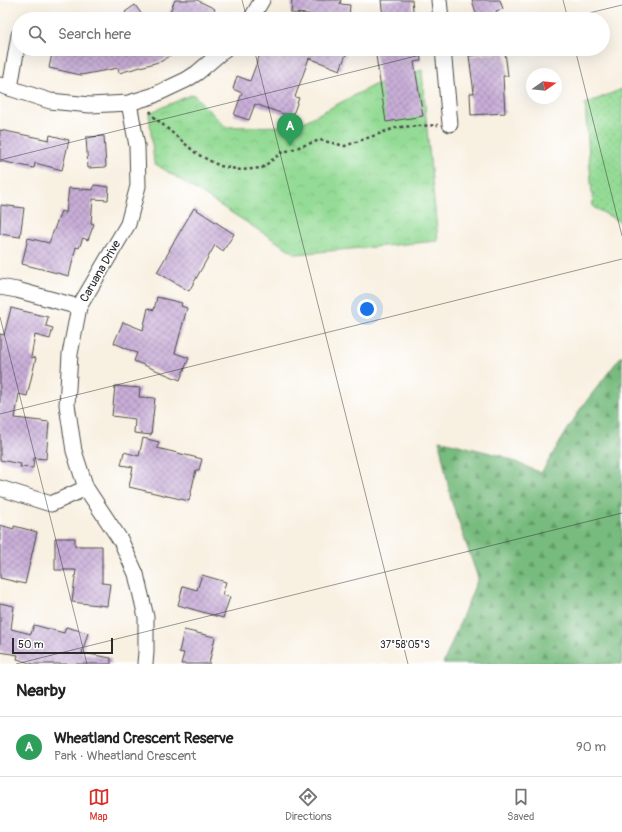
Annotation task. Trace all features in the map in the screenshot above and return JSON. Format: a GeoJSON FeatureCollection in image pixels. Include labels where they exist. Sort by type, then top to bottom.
{"type":"FeatureCollection","features":[{"type":"Feature","properties":{"kind":"street"},"geometry":{"type":"LineString","coordinates":[[254,12],[262,0]]}},
{"type":"Feature","properties":{"kind":"street"},"geometry":{"type":"LineString","coordinates":[[439,0],[440,12]]}},
{"type":"Feature","properties":{"kind":"street"},"geometry":{"type":"LineString","coordinates":[[13,56],[5,86],[50,101],[90,105],[135,101],[172,88],[197,73],[217,56]]}},
{"type":"Feature","properties":{"kind":"street"},"geometry":{"type":"LineString","coordinates":[[445,56],[450,124]]}},
{"type":"Feature","properties":{"kind":"street","name":"Caruana Drive"},"geometry":{"type":"LineString","coordinates":[[135,101],[138,186],[128,224],[79,307],[70,354],[67,405],[74,451],[86,488],[121,541],[136,574],[146,617],[145,664]]}},
{"type":"Feature","properties":{"kind":"street"},"geometry":{"type":"LineString","coordinates":[[0,287],[17,290],[79,307]]}},
{"type":"Feature","properties":{"kind":"street"},"geometry":{"type":"LineString","coordinates":[[0,488],[51,504],[86,488]]}},
{"type":"Feature","properties":{"kind":"path"},"geometry":{"type":"LineString","coordinates":[[135,101],[197,154],[220,166],[241,170],[262,168],[280,152],[320,140],[345,146],[398,127],[450,124]]}},
{"type":"Feature","properties":{"kind":"green space"},"geometry":{"type":"Polygon","coordinates":[[[422,70],[438,241],[296,254],[154,163],[149,113],[193,94],[226,127],[296,126],[374,85],[422,70]]]}},
{"type":"Feature","properties":{"kind":"green space"},"geometry":{"type":"Polygon","coordinates":[[[622,89],[622,223],[593,207],[585,104],[622,89]]]}},
{"type":"Feature","properties":{"kind":"green space"},"geometry":{"type":"Polygon","coordinates":[[[622,355],[622,664],[443,664],[478,578],[451,500],[439,440],[502,456],[541,473],[581,408],[622,355]]]}},
{"type":"Feature","properties":{"kind":"building"},"geometry":{"type":"Polygon","coordinates":[[[175,0],[197,0],[215,9],[214,12],[170,12],[175,0]]]}},
{"type":"Feature","properties":{"kind":"building"},"geometry":{"type":"Polygon","coordinates":[[[292,0],[341,0],[340,4],[350,5],[350,12],[291,12],[292,0]]]}},
{"type":"Feature","properties":{"kind":"building"},"geometry":{"type":"Polygon","coordinates":[[[381,0],[412,0],[413,12],[382,12],[381,0]]]}},
{"type":"Feature","properties":{"kind":"building"},"geometry":{"type":"Polygon","coordinates":[[[472,0],[500,0],[503,9],[496,12],[476,12],[472,0]]]}},
{"type":"Feature","properties":{"kind":"building"},"geometry":{"type":"Polygon","coordinates":[[[135,5],[140,12],[125,12],[135,5]]]}},
{"type":"Feature","properties":{"kind":"building"},"geometry":{"type":"Polygon","coordinates":[[[52,56],[169,56],[162,61],[119,73],[118,68],[81,75],[49,68],[52,56]]]}},
{"type":"Feature","properties":{"kind":"building"},"geometry":{"type":"Polygon","coordinates":[[[259,56],[345,56],[340,70],[309,58],[295,97],[299,98],[292,117],[255,104],[249,120],[234,115],[242,93],[233,89],[237,76],[250,81],[259,56]]]}},
{"type":"Feature","properties":{"kind":"building"},"geometry":{"type":"Polygon","coordinates":[[[376,56],[421,56],[421,61],[414,62],[423,116],[386,122],[376,56]]]}},
{"type":"Feature","properties":{"kind":"building"},"geometry":{"type":"Polygon","coordinates":[[[469,56],[506,56],[508,76],[503,76],[505,113],[471,115],[470,93],[474,93],[469,56]]]}},
{"type":"Feature","properties":{"kind":"building"},"geometry":{"type":"Polygon","coordinates":[[[0,130],[49,140],[50,135],[69,140],[62,170],[35,163],[34,168],[0,161],[0,130]]]}},
{"type":"Feature","properties":{"kind":"building"},"geometry":{"type":"Polygon","coordinates":[[[104,136],[106,167],[88,168],[86,137],[104,136]]]}},
{"type":"Feature","properties":{"kind":"building"},"geometry":{"type":"Polygon","coordinates":[[[94,185],[109,187],[108,200],[93,199],[91,223],[94,224],[88,240],[83,238],[79,248],[76,247],[69,276],[22,264],[28,238],[49,243],[61,211],[66,213],[69,188],[93,190],[94,185]]]}},
{"type":"Feature","properties":{"kind":"building"},"geometry":{"type":"Polygon","coordinates":[[[1,205],[24,208],[20,237],[0,234],[1,205]]]}},
{"type":"Feature","properties":{"kind":"building"},"geometry":{"type":"Polygon","coordinates":[[[194,208],[234,234],[223,251],[215,245],[189,291],[157,272],[194,208]]]}},
{"type":"Feature","properties":{"kind":"building"},"geometry":{"type":"Polygon","coordinates":[[[157,297],[182,303],[181,306],[187,308],[175,353],[189,358],[180,380],[134,361],[137,353],[114,343],[123,322],[143,330],[148,308],[154,310],[157,297]]]}},
{"type":"Feature","properties":{"kind":"building"},"geometry":{"type":"Polygon","coordinates":[[[11,308],[48,317],[46,326],[53,328],[50,339],[35,335],[31,357],[36,358],[27,396],[19,394],[15,418],[49,422],[46,459],[34,458],[33,468],[20,467],[21,464],[0,460],[0,334],[4,335],[11,308]]]}},
{"type":"Feature","properties":{"kind":"building"},"geometry":{"type":"Polygon","coordinates":[[[115,386],[140,388],[139,397],[155,398],[151,435],[134,433],[135,419],[112,416],[115,386]]]}},
{"type":"Feature","properties":{"kind":"building"},"geometry":{"type":"Polygon","coordinates":[[[143,438],[159,442],[157,448],[202,459],[199,470],[196,470],[189,501],[129,487],[133,467],[121,465],[124,452],[139,456],[143,438]]]}},
{"type":"Feature","properties":{"kind":"building"},"geometry":{"type":"Polygon","coordinates":[[[0,525],[14,529],[14,526],[37,532],[25,584],[0,578],[0,525]]]}},
{"type":"Feature","properties":{"kind":"building"},"geometry":{"type":"Polygon","coordinates":[[[55,538],[75,538],[75,546],[102,546],[102,583],[110,584],[107,606],[72,602],[76,570],[55,570],[55,538]]]}},
{"type":"Feature","properties":{"kind":"building"},"geometry":{"type":"Polygon","coordinates":[[[202,575],[226,582],[222,595],[230,597],[223,618],[178,605],[183,586],[197,590],[202,575]]]}},
{"type":"Feature","properties":{"kind":"building"},"geometry":{"type":"Polygon","coordinates":[[[0,603],[14,606],[11,629],[31,634],[34,625],[64,633],[66,627],[88,633],[82,653],[111,658],[111,664],[33,664],[17,659],[18,655],[0,652],[0,603]]]}},
{"type":"Feature","properties":{"kind":"building"},"geometry":{"type":"Polygon","coordinates":[[[184,630],[215,637],[209,664],[181,664],[184,653],[179,652],[184,630]]]}},
{"type":"Feature","properties":{"kind":"place","name":"Wheatland Crescent Reserve"},"geometry":{"type":"Point","coordinates":[290,146]}}]}
